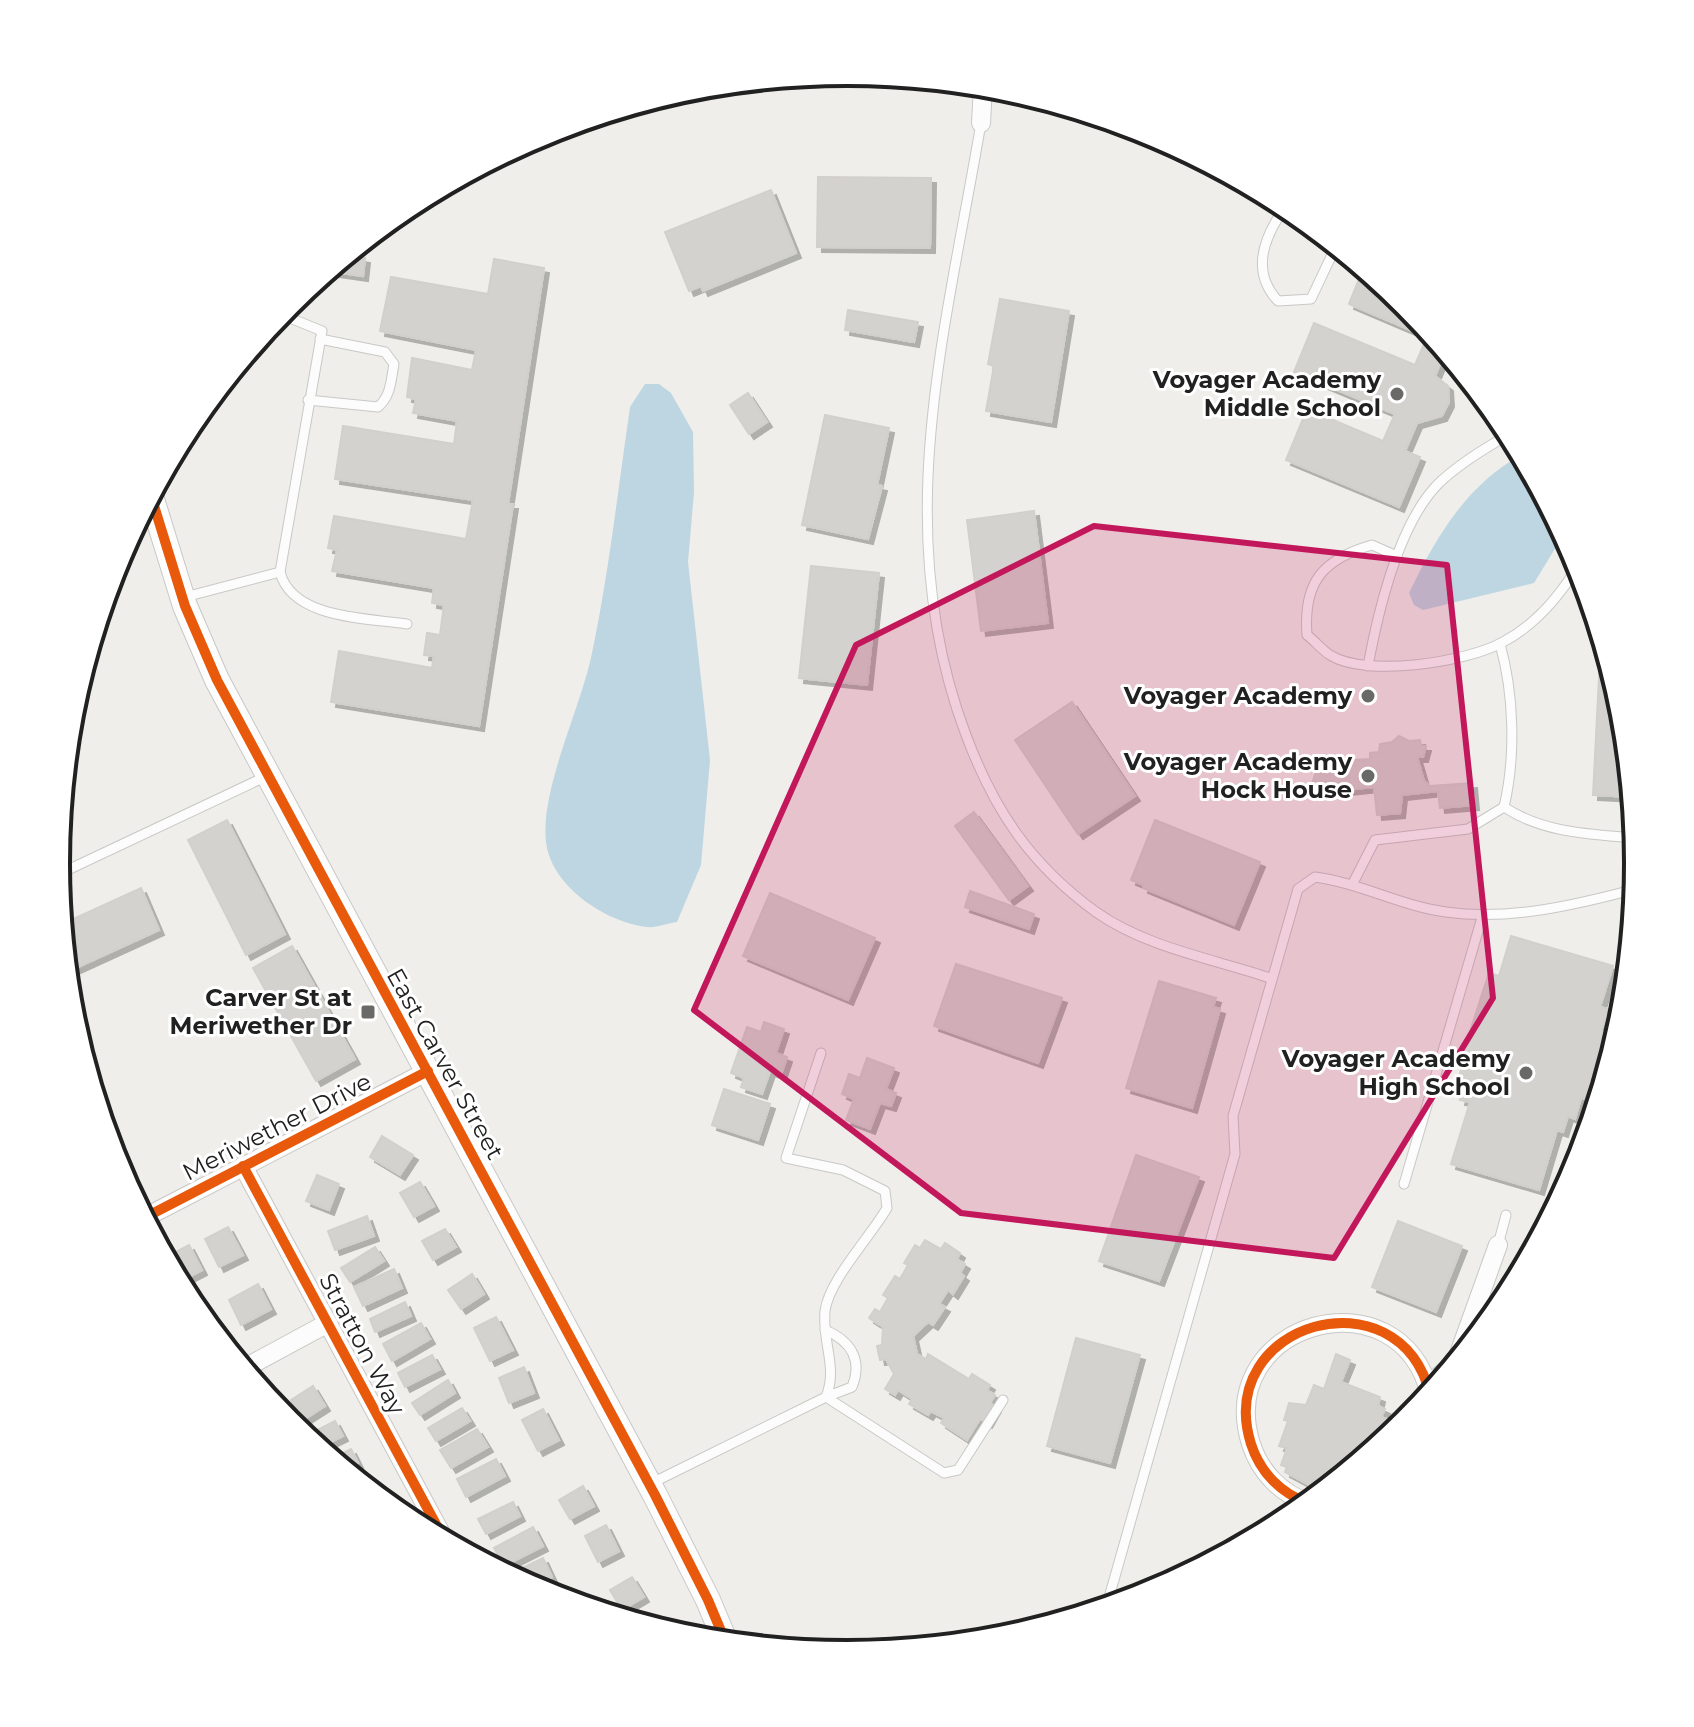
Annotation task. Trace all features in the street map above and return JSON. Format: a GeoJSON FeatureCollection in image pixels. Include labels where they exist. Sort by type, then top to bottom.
{"type":"FeatureCollection","features":[{"type":"Feature","properties":{"kind":"street"},"geometry":{"type":"LineString","coordinates":[[981,123],[982,98]]}},
{"type":"Feature","properties":{"kind":"street","name":"East Carver Street"},"geometry":{"type":"LineString","coordinates":[[155,510],[182,598],[217,680],[649,1485],[721,1630]]}},
{"type":"Feature","properties":{"kind":"street","name":"Meriwether Drive"},"geometry":{"type":"LineString","coordinates":[[153,1213],[428,1071]]}},
{"type":"Feature","properties":{"kind":"street","name":"Stratton Way"},"geometry":{"type":"LineString","coordinates":[[243,1166],[435,1522]]}},
{"type":"Feature","properties":{"kind":"street"},"geometry":{"type":"LineString","coordinates":[[1467,1331],[1498,1245]]}},
{"type":"Feature","properties":{"kind":"street"},"geometry":{"type":"LineString","coordinates":[[1297,1497],[1281,1488],[1266,1473],[1248,1434],[1249,1391],[1270,1353],[1305,1328],[1326,1322],[1369,1326],[1405,1349],[1425,1383]]}},
{"type":"Feature","properties":{"kind":"street"},"geometry":{"type":"LineString","coordinates":[[253,1364],[328,1323]]}},
{"type":"Feature","properties":{"kind":"lane"},"geometry":{"type":"LineString","coordinates":[[981,123],[944,330],[927,457],[928,576],[936,637],[954,703],[986,787],[1009,826],[1046,868],[1097,913],[1131,930],[1270,978]]}},
{"type":"Feature","properties":{"kind":"lane"},"geometry":{"type":"LineString","coordinates":[[1278,216],[1273,223],[1261,272],[1265,287],[1278,301],[1311,299],[1331,256]]}},
{"type":"Feature","properties":{"kind":"lane"},"geometry":{"type":"LineString","coordinates":[[293,319],[322,331],[280,572],[283,583],[304,603],[407,624]]}},
{"type":"Feature","properties":{"kind":"lane"},"geometry":{"type":"LineString","coordinates":[[308,400],[378,407],[386,400],[390,388],[392,356],[320,339]]}},
{"type":"Feature","properties":{"kind":"lane"},"geometry":{"type":"LineString","coordinates":[[1368,666],[1376,623],[1397,556],[1437,485],[1481,450],[1498,440]]}},
{"type":"Feature","properties":{"kind":"lane"},"geometry":{"type":"LineString","coordinates":[[1397,556],[1372,545],[1351,551],[1323,566],[1305,611],[1307,635],[1332,657],[1368,666],[1431,662],[1500,644],[1545,612],[1569,578]]}},
{"type":"Feature","properties":{"kind":"lane"},"geometry":{"type":"LineString","coordinates":[[182,598],[280,572]]}},
{"type":"Feature","properties":{"kind":"lane"},"geometry":{"type":"LineString","coordinates":[[1352,885],[1375,840],[1468,829],[1504,807],[1510,781],[1510,700],[1500,644]]}},
{"type":"Feature","properties":{"kind":"lane"},"geometry":{"type":"LineString","coordinates":[[70,869],[267,776]]}},
{"type":"Feature","properties":{"kind":"lane"},"geometry":{"type":"LineString","coordinates":[[1504,807],[1537,824],[1579,834],[1623,837]]}},
{"type":"Feature","properties":{"kind":"lane"},"geometry":{"type":"LineString","coordinates":[[1110,1594],[1235,1154],[1233,1116],[1270,978],[1298,889],[1315,877],[1446,912],[1483,914],[1534,911],[1623,892]]}},
{"type":"Feature","properties":{"kind":"lane"},"geometry":{"type":"LineString","coordinates":[[1404,1184],[1483,914]]}},
{"type":"Feature","properties":{"kind":"lane"},"geometry":{"type":"LineString","coordinates":[[821,1053],[786,1158],[843,1170],[885,1191],[887,1208],[851,1259],[825,1307],[825,1330],[833,1378],[826,1397]]}},
{"type":"Feature","properties":{"kind":"lane"},"geometry":{"type":"LineString","coordinates":[[1498,1245],[1506,1215]]}},
{"type":"Feature","properties":{"kind":"lane"},"geometry":{"type":"LineString","coordinates":[[649,1485],[852,1387],[858,1370],[852,1350],[840,1336],[825,1330]]}},
{"type":"Feature","properties":{"kind":"lane"},"geometry":{"type":"LineString","coordinates":[[826,1397],[944,1473],[958,1470],[1003,1400]]}},
{"type":"Feature","properties":{"kind":"highlighted area"},"geometry":{"type":"Polygon","coordinates":[[[1094,526],[1447,565],[1493,998],[1334,1258],[961,1213],[694,1010],[856,645],[1094,526]]]}},
{"type":"Feature","properties":{"kind":"water"},"geometry":{"type":"Polygon","coordinates":[[[645,384],[659,384],[671,393],[693,432],[694,492],[688,562],[710,760],[701,865],[677,922],[651,927],[614,918],[583,899],[558,873],[546,842],[549,798],[587,675],[598,623],[630,407],[645,384]]]}},
{"type":"Feature","properties":{"kind":"water"},"geometry":{"type":"Polygon","coordinates":[[[1511,461],[1556,547],[1534,583],[1423,610],[1414,605],[1409,593],[1441,534],[1468,498],[1511,461]]]}},
{"type":"Feature","properties":{"kind":"building"},"geometry":{"type":"Polygon","coordinates":[[[818,177],[931,178],[930,248],[817,247],[818,177]]]}},
{"type":"Feature","properties":{"kind":"building"},"geometry":{"type":"Polygon","coordinates":[[[771,190],[796,253],[703,291],[701,286],[689,291],[665,232],[771,190]]]}},
{"type":"Feature","properties":{"kind":"building"},"geometry":{"type":"Polygon","coordinates":[[[361,257],[365,258],[363,276],[342,273],[361,257]]]}},
{"type":"Feature","properties":{"kind":"building"},"geometry":{"type":"Polygon","coordinates":[[[494,259],[544,268],[508,504],[513,504],[479,726],[331,702],[339,651],[432,668],[434,656],[424,655],[427,633],[440,635],[444,605],[432,603],[434,588],[332,571],[337,550],[328,548],[334,516],[466,539],[473,500],[335,479],[343,426],[454,444],[457,421],[413,413],[416,399],[407,397],[412,358],[472,370],[476,350],[380,331],[391,277],[488,294],[494,259]]]}},
{"type":"Feature","properties":{"kind":"building","name":"Voyager Academy Middle School"},"geometry":{"type":"Polygon","coordinates":[[[1359,279],[1412,330],[1349,304],[1359,279]]]}},
{"type":"Feature","properties":{"kind":"building"},"geometry":{"type":"Polygon","coordinates":[[[1000,299],[1069,311],[1051,422],[986,411],[994,366],[988,364],[1000,299]]]}},
{"type":"Feature","properties":{"kind":"building"},"geometry":{"type":"Polygon","coordinates":[[[848,310],[918,322],[914,342],[845,330],[848,310]]]}},
{"type":"Feature","properties":{"kind":"building","name":"Voyager Academy Middle School"},"geometry":{"type":"Polygon","coordinates":[[[1314,323],[1415,365],[1424,344],[1441,363],[1435,376],[1448,386],[1449,402],[1442,416],[1417,423],[1405,451],[1420,457],[1399,507],[1286,460],[1307,409],[1383,441],[1395,414],[1294,372],[1314,323]]]}},
{"type":"Feature","properties":{"kind":"building"},"geometry":{"type":"Polygon","coordinates":[[[748,393],[767,422],[749,434],[730,405],[748,393]]]}},
{"type":"Feature","properties":{"kind":"building"},"geometry":{"type":"Polygon","coordinates":[[[825,415],[889,428],[877,485],[882,486],[868,539],[802,525],[825,415]]]}},
{"type":"Feature","properties":{"kind":"building"},"geometry":{"type":"Polygon","coordinates":[[[1034,511],[1048,623],[981,631],[967,520],[1034,511]]]}},
{"type":"Feature","properties":{"kind":"building"},"geometry":{"type":"Polygon","coordinates":[[[811,566],[879,573],[867,685],[799,678],[811,566]]]}},
{"type":"Feature","properties":{"kind":"building"},"geometry":{"type":"Polygon","coordinates":[[[1599,669],[1609,712],[1620,796],[1593,795],[1599,669]]]}},
{"type":"Feature","properties":{"kind":"building"},"geometry":{"type":"Polygon","coordinates":[[[1072,702],[1135,796],[1078,834],[1015,740],[1072,702]]]}},
{"type":"Feature","properties":{"kind":"building","name":"Voyager Academy Hock House"},"geometry":{"type":"Polygon","coordinates":[[[1399,736],[1409,741],[1420,740],[1421,746],[1426,746],[1423,757],[1417,757],[1424,781],[1430,786],[1472,783],[1474,805],[1440,808],[1438,791],[1402,795],[1400,813],[1377,815],[1374,787],[1347,790],[1346,785],[1326,787],[1325,782],[1323,787],[1317,788],[1312,784],[1316,772],[1329,775],[1329,767],[1354,765],[1353,760],[1370,759],[1370,753],[1379,752],[1380,744],[1392,742],[1399,736]]]}},
{"type":"Feature","properties":{"kind":"building"},"geometry":{"type":"Polygon","coordinates":[[[974,812],[1028,886],[1009,900],[955,826],[974,812]]]}},
{"type":"Feature","properties":{"kind":"building"},"geometry":{"type":"Polygon","coordinates":[[[227,820],[285,934],[246,955],[188,840],[227,820]]]}},
{"type":"Feature","properties":{"kind":"building"},"geometry":{"type":"Polygon","coordinates":[[[1155,820],[1260,862],[1234,925],[1143,888],[1144,885],[1131,880],[1155,820]]]}},
{"type":"Feature","properties":{"kind":"building"},"geometry":{"type":"Polygon","coordinates":[[[141,888],[159,930],[77,967],[73,919],[141,888]]]}},
{"type":"Feature","properties":{"kind":"building"},"geometry":{"type":"Polygon","coordinates":[[[970,891],[1034,914],[1029,929],[965,907],[970,891]]]}},
{"type":"Feature","properties":{"kind":"building"},"geometry":{"type":"Polygon","coordinates":[[[770,893],[875,938],[848,1000],[743,956],[770,893]]]}},
{"type":"Feature","properties":{"kind":"building","name":"Voyager Academy High School"},"geometry":{"type":"Polygon","coordinates":[[[1511,936],[1613,966],[1600,1007],[1608,1009],[1601,1031],[1604,1033],[1585,1099],[1581,1098],[1575,1119],[1568,1116],[1563,1132],[1557,1130],[1539,1190],[1451,1164],[1470,1102],[1460,1100],[1464,1086],[1457,1084],[1463,1063],[1460,1062],[1489,973],[1499,976],[1511,936]]]}},
{"type":"Feature","properties":{"kind":"building"},"geometry":{"type":"Polygon","coordinates":[[[292,946],[355,1059],[316,1081],[253,968],[292,946]]]}},
{"type":"Feature","properties":{"kind":"building"},"geometry":{"type":"Polygon","coordinates":[[[956,964],[1062,998],[1038,1063],[934,1026],[956,964]]]}},
{"type":"Feature","properties":{"kind":"building"},"geometry":{"type":"Polygon","coordinates":[[[1159,981],[1216,998],[1213,1007],[1220,1009],[1192,1108],[1126,1088],[1159,981]]]}},
{"type":"Feature","properties":{"kind":"building"},"geometry":{"type":"Polygon","coordinates":[[[764,1022],[784,1029],[776,1053],[787,1057],[781,1075],[770,1071],[762,1094],[741,1087],[744,1078],[731,1073],[747,1027],[761,1032],[764,1022]]]}},
{"type":"Feature","properties":{"kind":"building"},"geometry":{"type":"Polygon","coordinates":[[[867,1058],[894,1068],[886,1089],[896,1093],[891,1106],[880,1103],[870,1129],[846,1120],[854,1099],[842,1094],[849,1074],[860,1078],[867,1058]]]}},
{"type":"Feature","properties":{"kind":"building"},"geometry":{"type":"Polygon","coordinates":[[[724,1089],[770,1104],[758,1140],[712,1125],[724,1089]]]}},
{"type":"Feature","properties":{"kind":"building"},"geometry":{"type":"Polygon","coordinates":[[[382,1136],[413,1155],[400,1175],[370,1157],[382,1136]]]}},
{"type":"Feature","properties":{"kind":"building"},"geometry":{"type":"Polygon","coordinates":[[[1136,1155],[1199,1177],[1159,1281],[1099,1261],[1136,1155]]]}},
{"type":"Feature","properties":{"kind":"building"},"geometry":{"type":"Polygon","coordinates":[[[317,1175],[339,1184],[329,1210],[306,1201],[317,1175]]]}},
{"type":"Feature","properties":{"kind":"building"},"geometry":{"type":"Polygon","coordinates":[[[420,1182],[434,1206],[414,1217],[400,1193],[420,1182]]]}},
{"type":"Feature","properties":{"kind":"building"},"geometry":{"type":"Polygon","coordinates":[[[367,1216],[374,1236],[335,1250],[328,1231],[367,1216]]]}},
{"type":"Feature","properties":{"kind":"building"},"geometry":{"type":"Polygon","coordinates":[[[1398,1221],[1462,1246],[1436,1312],[1372,1287],[1398,1221]]]}},
{"type":"Feature","properties":{"kind":"building"},"geometry":{"type":"Polygon","coordinates":[[[228,1227],[243,1255],[219,1267],[205,1239],[228,1227]]]}},
{"type":"Feature","properties":{"kind":"building"},"geometry":{"type":"Polygon","coordinates":[[[445,1229],[456,1247],[433,1260],[422,1241],[445,1229]]]}},
{"type":"Feature","properties":{"kind":"building"},"geometry":{"type":"Polygon","coordinates":[[[925,1240],[941,1249],[945,1243],[960,1253],[957,1259],[965,1264],[960,1273],[964,1276],[953,1294],[948,1290],[939,1304],[945,1307],[933,1325],[928,1322],[913,1336],[917,1354],[926,1359],[928,1354],[969,1379],[972,1374],[990,1385],[987,1390],[995,1395],[990,1403],[996,1407],[987,1423],[980,1419],[967,1440],[941,1423],[944,1418],[931,1411],[928,1415],[909,1404],[912,1399],[898,1390],[895,1395],[885,1389],[894,1374],[886,1359],[880,1360],[877,1346],[882,1345],[883,1327],[869,1318],[875,1309],[880,1312],[888,1298],[883,1295],[895,1276],[900,1279],[908,1265],[904,1263],[915,1245],[920,1248],[925,1240]]]}},
{"type":"Feature","properties":{"kind":"building"},"geometry":{"type":"Polygon","coordinates":[[[189,1245],[202,1270],[189,1277],[174,1253],[189,1245]]]}},
{"type":"Feature","properties":{"kind":"building"},"geometry":{"type":"Polygon","coordinates":[[[375,1247],[384,1261],[350,1282],[341,1268],[375,1247]]]}},
{"type":"Feature","properties":{"kind":"building"},"geometry":{"type":"Polygon","coordinates":[[[394,1269],[402,1288],[363,1306],[354,1287],[394,1269]]]}},
{"type":"Feature","properties":{"kind":"building"},"geometry":{"type":"Polygon","coordinates":[[[472,1274],[484,1294],[461,1309],[448,1290],[472,1274]]]}},
{"type":"Feature","properties":{"kind":"building"},"geometry":{"type":"Polygon","coordinates":[[[258,1284],[271,1309],[241,1325],[229,1300],[258,1284]]]}},
{"type":"Feature","properties":{"kind":"building"},"geometry":{"type":"Polygon","coordinates":[[[405,1302],[411,1316],[375,1332],[370,1319],[405,1302]]]}},
{"type":"Feature","properties":{"kind":"building"},"geometry":{"type":"Polygon","coordinates":[[[496,1317],[513,1350],[490,1361],[474,1328],[496,1317]]]}},
{"type":"Feature","properties":{"kind":"building"},"geometry":{"type":"Polygon","coordinates":[[[421,1323],[430,1339],[392,1361],[383,1344],[421,1323]]]}},
{"type":"Feature","properties":{"kind":"building"},"geometry":{"type":"Polygon","coordinates":[[[1076,1338],[1140,1355],[1110,1463],[1047,1446],[1076,1338]]]}},
{"type":"Feature","properties":{"kind":"building"},"geometry":{"type":"Polygon","coordinates":[[[1336,1354],[1350,1360],[1341,1382],[1380,1397],[1378,1406],[1385,1409],[1381,1417],[1389,1420],[1312,1486],[1285,1472],[1287,1467],[1281,1465],[1287,1448],[1279,1446],[1288,1421],[1284,1420],[1289,1403],[1306,1405],[1314,1385],[1324,1389],[1336,1354]]]}},
{"type":"Feature","properties":{"kind":"building"},"geometry":{"type":"Polygon","coordinates":[[[432,1355],[440,1369],[405,1387],[398,1373],[432,1355]]]}},
{"type":"Feature","properties":{"kind":"building"},"geometry":{"type":"Polygon","coordinates":[[[524,1367],[534,1393],[509,1403],[499,1378],[524,1367]]]}},
{"type":"Feature","properties":{"kind":"building"},"geometry":{"type":"Polygon","coordinates":[[[448,1380],[455,1393],[420,1415],[412,1403],[448,1380]]]}},
{"type":"Feature","properties":{"kind":"building"},"geometry":{"type":"Polygon","coordinates":[[[313,1386],[325,1406],[304,1419],[291,1400],[313,1386]]]}},
{"type":"Feature","properties":{"kind":"building"},"geometry":{"type":"Polygon","coordinates":[[[462,1408],[470,1421],[436,1441],[428,1428],[462,1408]]]}},
{"type":"Feature","properties":{"kind":"building"},"geometry":{"type":"Polygon","coordinates":[[[543,1409],[559,1440],[538,1451],[522,1420],[543,1409]]]}},
{"type":"Feature","properties":{"kind":"building"},"geometry":{"type":"Polygon","coordinates":[[[335,1421],[343,1436],[329,1443],[317,1431],[335,1421]]]}},
{"type":"Feature","properties":{"kind":"building"},"geometry":{"type":"Polygon","coordinates":[[[477,1429],[488,1447],[451,1468],[440,1450],[477,1429]]]}},
{"type":"Feature","properties":{"kind":"building"},"geometry":{"type":"Polygon","coordinates":[[[351,1449],[358,1463],[355,1464],[342,1454],[351,1449]]]}},
{"type":"Feature","properties":{"kind":"building"},"geometry":{"type":"Polygon","coordinates":[[[496,1459],[505,1476],[466,1497],[457,1479],[496,1459]]]}},
{"type":"Feature","properties":{"kind":"building"},"geometry":{"type":"Polygon","coordinates":[[[583,1486],[594,1506],[570,1519],[559,1500],[583,1486]]]}},
{"type":"Feature","properties":{"kind":"building"},"geometry":{"type":"Polygon","coordinates":[[[513,1502],[520,1516],[486,1534],[478,1519],[513,1502]]]}},
{"type":"Feature","properties":{"kind":"building"},"geometry":{"type":"Polygon","coordinates":[[[606,1525],[619,1551],[598,1562],[585,1536],[606,1525]]]}},
{"type":"Feature","properties":{"kind":"building"},"geometry":{"type":"Polygon","coordinates":[[[533,1527],[543,1546],[510,1563],[500,1558],[494,1548],[533,1527]]]}},
{"type":"Feature","properties":{"kind":"building"},"geometry":{"type":"Polygon","coordinates":[[[543,1558],[552,1577],[547,1580],[522,1568],[543,1558]]]}},
{"type":"Feature","properties":{"kind":"building"},"geometry":{"type":"Polygon","coordinates":[[[632,1577],[644,1597],[626,1608],[620,1606],[610,1590],[632,1577]]]}},
{"type":"Feature","properties":{"kind":"cycle path"},"geometry":{"type":"LineString","coordinates":[[155,510],[185,606],[217,680],[655,1495],[721,1630]]}},
{"type":"Feature","properties":{"kind":"cycle path"},"geometry":{"type":"LineString","coordinates":[[153,1213],[428,1071]]}},
{"type":"Feature","properties":{"kind":"cycle path"},"geometry":{"type":"LineString","coordinates":[[243,1166],[435,1522]]}},
{"type":"Feature","properties":{"kind":"cycle path"},"geometry":{"type":"LineString","coordinates":[[1296,1498],[1273,1481],[1260,1464],[1251,1444],[1247,1402],[1259,1367],[1283,1342],[1315,1327],[1350,1323],[1384,1332],[1412,1356],[1425,1383]]}},
{"type":"Feature","properties":{"kind":"place","name":"Voyager Academy Middle School"},"geometry":{"type":"Point","coordinates":[1397,394]}},
{"type":"Feature","properties":{"kind":"place","name":"Voyager Academy"},"geometry":{"type":"Point","coordinates":[1368,696]}},
{"type":"Feature","properties":{"kind":"place","name":"Voyager Academy Hock House"},"geometry":{"type":"Point","coordinates":[1368,776]}},
{"type":"Feature","properties":{"kind":"place","name":"Carver St at Meriwether Dr"},"geometry":{"type":"Point","coordinates":[368,1012]}},
{"type":"Feature","properties":{"kind":"place","name":"Voyager Academy High School"},"geometry":{"type":"Point","coordinates":[1526,1073]}}]}
